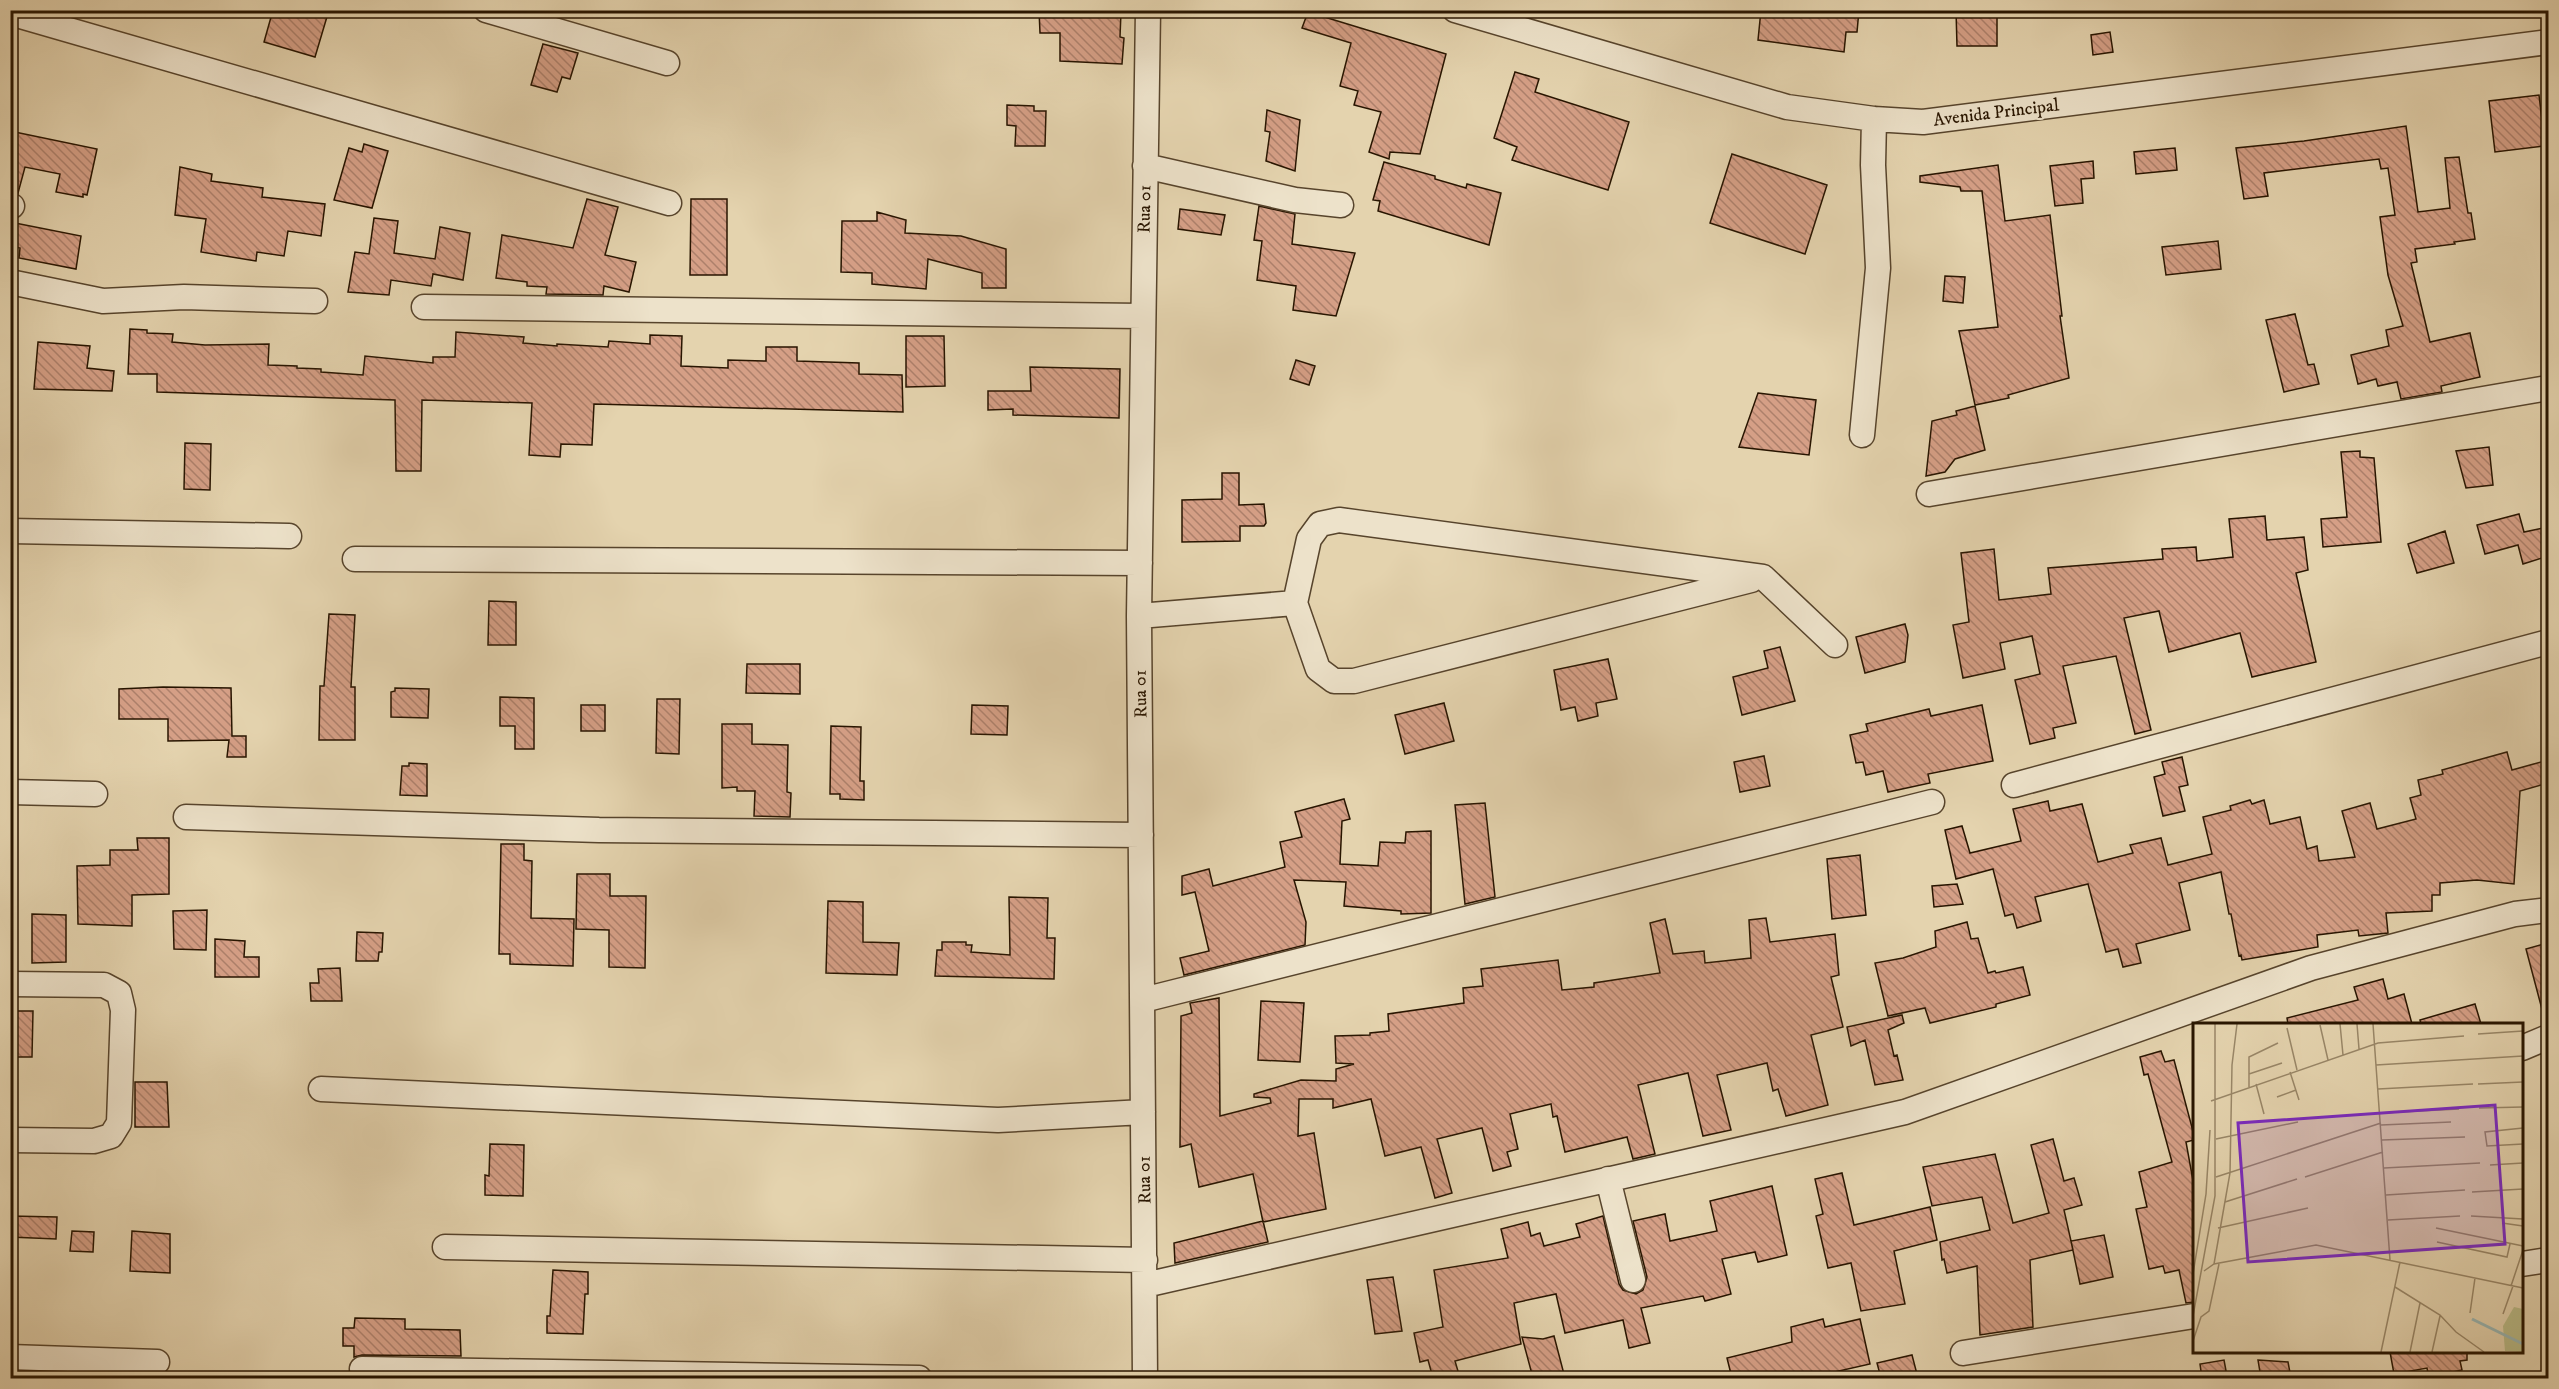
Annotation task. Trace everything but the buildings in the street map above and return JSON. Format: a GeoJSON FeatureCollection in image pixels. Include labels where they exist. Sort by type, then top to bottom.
{"type":"FeatureCollection","features":[{"type":"Feature","properties":{"kind":"street"},"geometry":{"type":"LineString","coordinates":[[486,10],[667,63]]}},
{"type":"Feature","properties":{"kind":"street","name":"Rua 01"},"geometry":{"type":"LineString","coordinates":[[1145,1378],[1139,616],[1148,10]]}},
{"type":"Feature","properties":{"kind":"street","name":"Avenida Principal"},"geometry":{"type":"LineString","coordinates":[[1455,10],[1787,107],[1874,119],[1923,122],[2548,42]]}},
{"type":"Feature","properties":{"kind":"street"},"geometry":{"type":"LineString","coordinates":[[10,13],[669,203]]}},
{"type":"Feature","properties":{"kind":"street"},"geometry":{"type":"LineString","coordinates":[[1862,435],[1878,268],[1873,165],[1874,119]]}},
{"type":"Feature","properties":{"kind":"street"},"geometry":{"type":"LineString","coordinates":[[1145,166],[1295,200],[1341,205]]}},
{"type":"Feature","properties":{"kind":"street"},"geometry":{"type":"LineString","coordinates":[[10,282],[103,301],[184,297],[315,300]]}},
{"type":"Feature","properties":{"kind":"street"},"geometry":{"type":"LineString","coordinates":[[424,307],[1142,316]]}},
{"type":"Feature","properties":{"kind":"street"},"geometry":{"type":"LineString","coordinates":[[1929,494],[2548,388]]}},
{"type":"Feature","properties":{"kind":"street"},"geometry":{"type":"LineString","coordinates":[[1763,577],[1354,681],[1334,681],[1318,669],[1295,603],[1309,539],[1320,524],[1339,520],[1763,577],[1835,645]]}},
{"type":"Feature","properties":{"kind":"street"},"geometry":{"type":"LineString","coordinates":[[10,531],[289,536]]}},
{"type":"Feature","properties":{"kind":"street"},"geometry":{"type":"LineString","coordinates":[[355,559],[1140,563]]}},
{"type":"Feature","properties":{"kind":"street"},"geometry":{"type":"LineString","coordinates":[[1139,616],[1295,603]]}},
{"type":"Feature","properties":{"kind":"street"},"geometry":{"type":"LineString","coordinates":[[2014,785],[2548,642]]}},
{"type":"Feature","properties":{"kind":"street"},"geometry":{"type":"LineString","coordinates":[[10,792],[95,794]]}},
{"type":"Feature","properties":{"kind":"street"},"geometry":{"type":"LineString","coordinates":[[1143,1000],[1932,802]]}},
{"type":"Feature","properties":{"kind":"street"},"geometry":{"type":"LineString","coordinates":[[186,818],[599,830],[1141,835]]}},
{"type":"Feature","properties":{"kind":"street"},"geometry":{"type":"LineString","coordinates":[[1144,1285],[1905,1112],[2311,968],[2515,914],[2548,910]]}},
{"type":"Feature","properties":{"kind":"street"},"geometry":{"type":"LineString","coordinates":[[10,984],[104,986],[118,993],[123,1010],[118,1123],[111,1136],[94,1141],[10,1140]]}},
{"type":"Feature","properties":{"kind":"street"},"geometry":{"type":"LineString","coordinates":[[2523,1048],[2548,1037]]}},
{"type":"Feature","properties":{"kind":"street"},"geometry":{"type":"LineString","coordinates":[[321,1089],[998,1120],[1143,1112]]}},
{"type":"Feature","properties":{"kind":"street"},"geometry":{"type":"LineString","coordinates":[[1608,1179],[1634,1280]]}},
{"type":"Feature","properties":{"kind":"street"},"geometry":{"type":"LineString","coordinates":[[445,1247],[1144,1260]]}},
{"type":"Feature","properties":{"kind":"street"},"geometry":{"type":"LineString","coordinates":[[2523,1264],[2548,1260]]}},
{"type":"Feature","properties":{"kind":"street"},"geometry":{"type":"LineString","coordinates":[[1963,1353],[2193,1316]]}},
{"type":"Feature","properties":{"kind":"street"},"geometry":{"type":"LineString","coordinates":[[10,1357],[157,1362]]}},
{"type":"Feature","properties":{"kind":"street"},"geometry":{"type":"LineString","coordinates":[[362,1369],[919,1378]]}}]}
